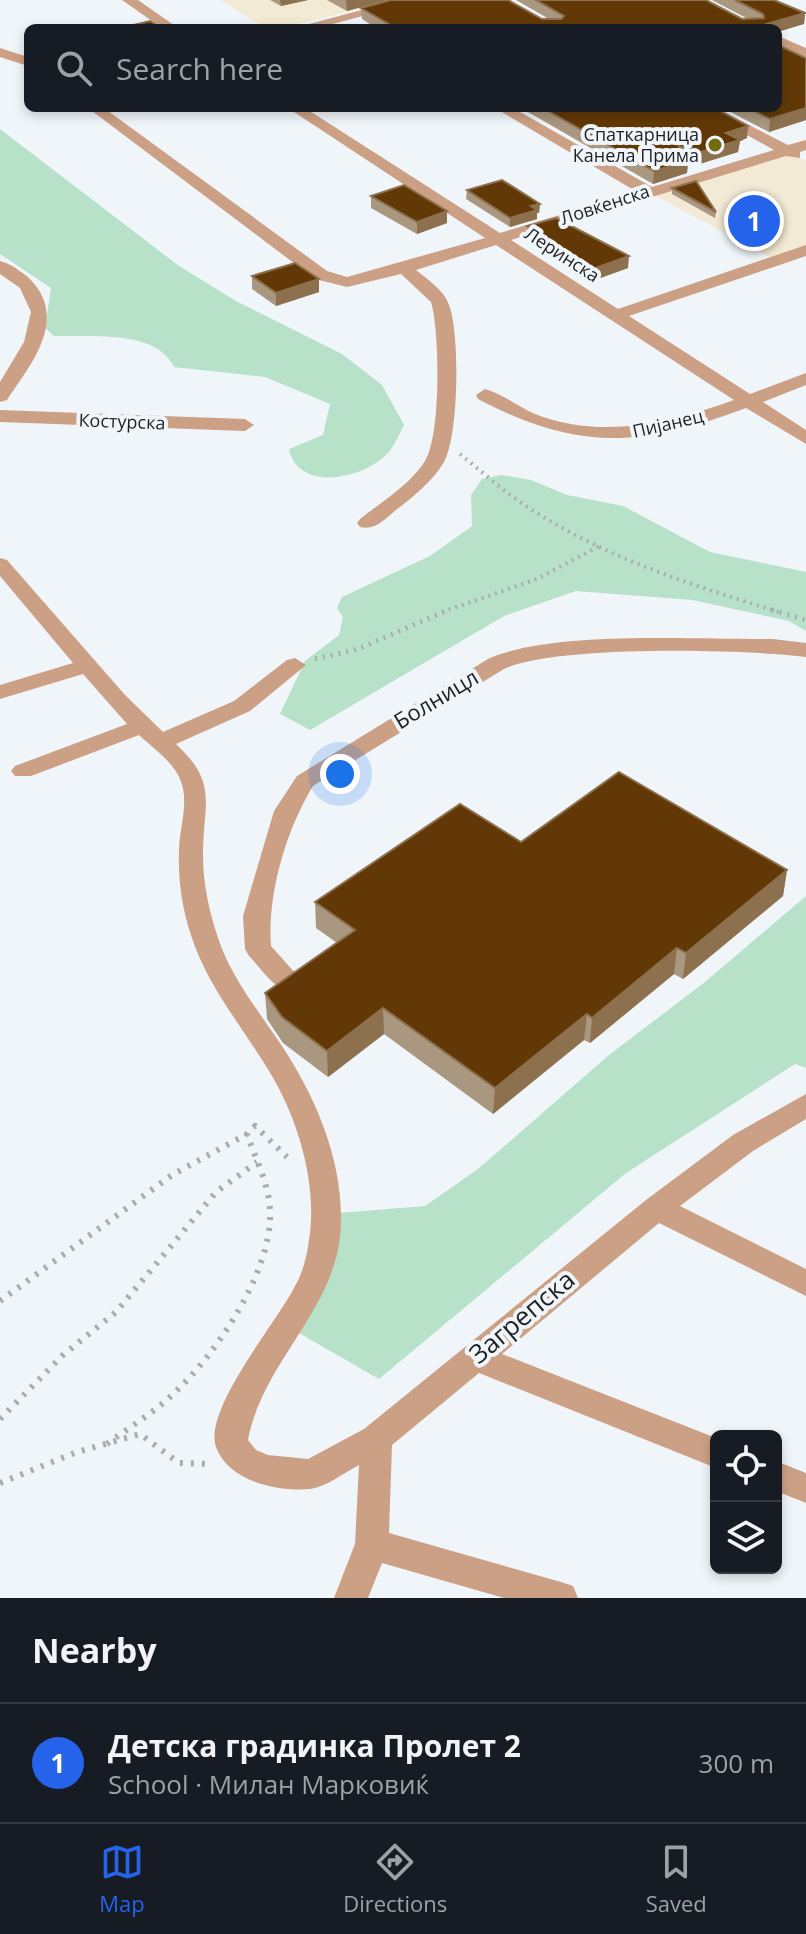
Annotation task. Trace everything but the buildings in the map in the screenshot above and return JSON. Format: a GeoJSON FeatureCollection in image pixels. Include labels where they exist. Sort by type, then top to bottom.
{"type":"FeatureCollection","features":[{"type":"Feature","properties":{"kind":"street"},"geometry":{"type":"LineString","coordinates":[[129,0],[165,24]]}},
{"type":"Feature","properties":{"kind":"street"},"geometry":{"type":"LineString","coordinates":[[317,24],[415,0]]}},
{"type":"Feature","properties":{"kind":"street"},"geometry":{"type":"LineString","coordinates":[[344,17],[355,24]]}},
{"type":"Feature","properties":{"kind":"street"},"geometry":{"type":"LineString","coordinates":[[782,42],[806,53]]}},
{"type":"Feature","properties":{"kind":"street"},"geometry":{"type":"LineString","coordinates":[[0,52],[24,61]]}},
{"type":"Feature","properties":{"kind":"street","name":"Ловќенска"},"geometry":{"type":"LineString","coordinates":[[100,112],[321,275],[347,282],[404,268],[647,191],[806,145]]}},
{"type":"Feature","properties":{"kind":"street","name":"Леринска"},"geometry":{"type":"LineString","coordinates":[[301,112],[619,314],[806,438]]}},
{"type":"Feature","properties":{"kind":"street"},"geometry":{"type":"LineString","coordinates":[[509,112],[647,191]]}},
{"type":"Feature","properties":{"kind":"street"},"geometry":{"type":"LineString","coordinates":[[713,112],[806,161]]}},
{"type":"Feature","properties":{"kind":"street"},"geometry":{"type":"LineString","coordinates":[[619,314],[806,250]]}},
{"type":"Feature","properties":{"kind":"street"},"geometry":{"type":"LineString","coordinates":[[0,396],[33,348],[38,329],[35,301],[27,285],[1,268]]}},
{"type":"Feature","properties":{"kind":"street"},"geometry":{"type":"LineString","coordinates":[[367,523],[410,489],[437,458],[441,438],[445,396],[444,314],[441,303],[404,268]]}},
{"type":"Feature","properties":{"kind":"street","name":"Пијанец"},"geometry":{"type":"LineString","coordinates":[[485,395],[529,420],[580,431],[627,434],[688,422],[806,379]]}},
{"type":"Feature","properties":{"kind":"street","name":"Костурска"},"geometry":{"type":"LineString","coordinates":[[0,416],[245,425]]}},
{"type":"Feature","properties":{"kind":"street"},"geometry":{"type":"LineString","coordinates":[[0,564],[44,610],[86,666],[188,771],[195,786],[191,850],[194,903],[210,952],[288,1080],[305,1118],[322,1179],[325,1239],[318,1266],[306,1297],[243,1398],[232,1422],[231,1443],[244,1460]]}},
{"type":"Feature","properties":{"kind":"street","name":"Болницл"},"geometry":{"type":"LineString","coordinates":[[292,984],[258,949],[256,916],[286,811],[305,781],[471,677],[515,655],[682,645],[806,650]]}},
{"type":"Feature","properties":{"kind":"street"},"geometry":{"type":"LineString","coordinates":[[23,771],[242,706],[295,665]]}},
{"type":"Feature","properties":{"kind":"street"},"geometry":{"type":"LineString","coordinates":[[0,692],[86,666]]}},
{"type":"Feature","properties":{"kind":"street","name":"Загрепска"},"geometry":{"type":"LineString","coordinates":[[244,1460],[266,1470],[311,1474],[376,1439],[656,1208],[743,1143],[806,1105]]}},
{"type":"Feature","properties":{"kind":"street"},"geometry":{"type":"LineString","coordinates":[[656,1208],[806,1283]]}},
{"type":"Feature","properties":{"kind":"street"},"geometry":{"type":"LineString","coordinates":[[474,1357],[710,1451]]}},
{"type":"Feature","properties":{"kind":"street"},"geometry":{"type":"LineString","coordinates":[[351,1598],[372,1544],[376,1439]]}},
{"type":"Feature","properties":{"kind":"street"},"geometry":{"type":"LineString","coordinates":[[782,1478],[806,1488]]}},
{"type":"Feature","properties":{"kind":"street"},"geometry":{"type":"LineString","coordinates":[[372,1544],[561,1598]]}},
{"type":"Feature","properties":{"kind":"path"},"geometry":{"type":"LineString","coordinates":[[441,438],[515,498],[599,546],[705,590],[806,620]]}},
{"type":"Feature","properties":{"kind":"path"},"geometry":{"type":"LineString","coordinates":[[295,665],[375,645],[422,620],[577,563],[599,546]]}},
{"type":"Feature","properties":{"kind":"path"},"geometry":{"type":"LineString","coordinates":[[0,1301],[172,1175],[247,1134],[255,1126],[300,1169],[322,1179]]}},
{"type":"Feature","properties":{"kind":"path"},"geometry":{"type":"LineString","coordinates":[[107,1444],[176,1392],[231,1322],[253,1282],[265,1255],[270,1212],[247,1134]]}},
{"type":"Feature","properties":{"kind":"path"},"geometry":{"type":"LineString","coordinates":[[0,1419],[47,1369],[112,1316],[143,1282],[173,1240],[235,1174],[257,1162]]}},
{"type":"Feature","properties":{"kind":"path"},"geometry":{"type":"LineString","coordinates":[[0,1483],[140,1434],[173,1462],[189,1467],[244,1460]]}},
{"type":"Feature","properties":{"kind":"shaded area"},"geometry":{"type":"Polygon","coordinates":[[[220,0],[397,0],[297,24],[259,24],[220,0]]]}},
{"type":"Feature","properties":{"kind":"shaded area"},"geometry":{"type":"Polygon","coordinates":[[[787,151],[806,161],[806,250],[775,260],[647,191],[787,151]]]}},
{"type":"Feature","properties":{"kind":"green space"},"geometry":{"type":"Polygon","coordinates":[[[0,129],[179,266],[236,301],[342,354],[382,385],[404,425],[388,453],[364,470],[349,475],[318,476],[305,472],[295,463],[289,449],[323,435],[330,404],[265,377],[174,367],[153,346],[138,341],[103,336],[54,336],[45,328],[51,288],[0,254],[0,129]]]}},
{"type":"Feature","properties":{"kind":"green space"},"geometry":{"type":"Polygon","coordinates":[[[501,475],[531,480],[567,495],[623,506],[710,552],[806,572],[806,631],[789,621],[692,600],[576,591],[504,616],[310,730],[280,714],[305,661],[339,635],[343,617],[337,608],[342,597],[430,556],[472,526],[471,495],[482,479],[501,475]]]}},
{"type":"Feature","properties":{"kind":"green space"},"geometry":{"type":"Polygon","coordinates":[[[806,896],[806,1068],[795,1064],[626,1173],[379,1379],[299,1333],[326,1214],[425,1206],[478,1169],[609,1055],[705,982],[806,896]]]}},
{"type":"Feature","properties":{"kind":"place","name":"Спаткарница Канела Прима"},"geometry":{"type":"Point","coordinates":[715,145]}},
{"type":"Feature","properties":{"kind":"place","name":"Детска градинка Пролет 2"},"geometry":{"type":"Point","coordinates":[754,221]}}]}
